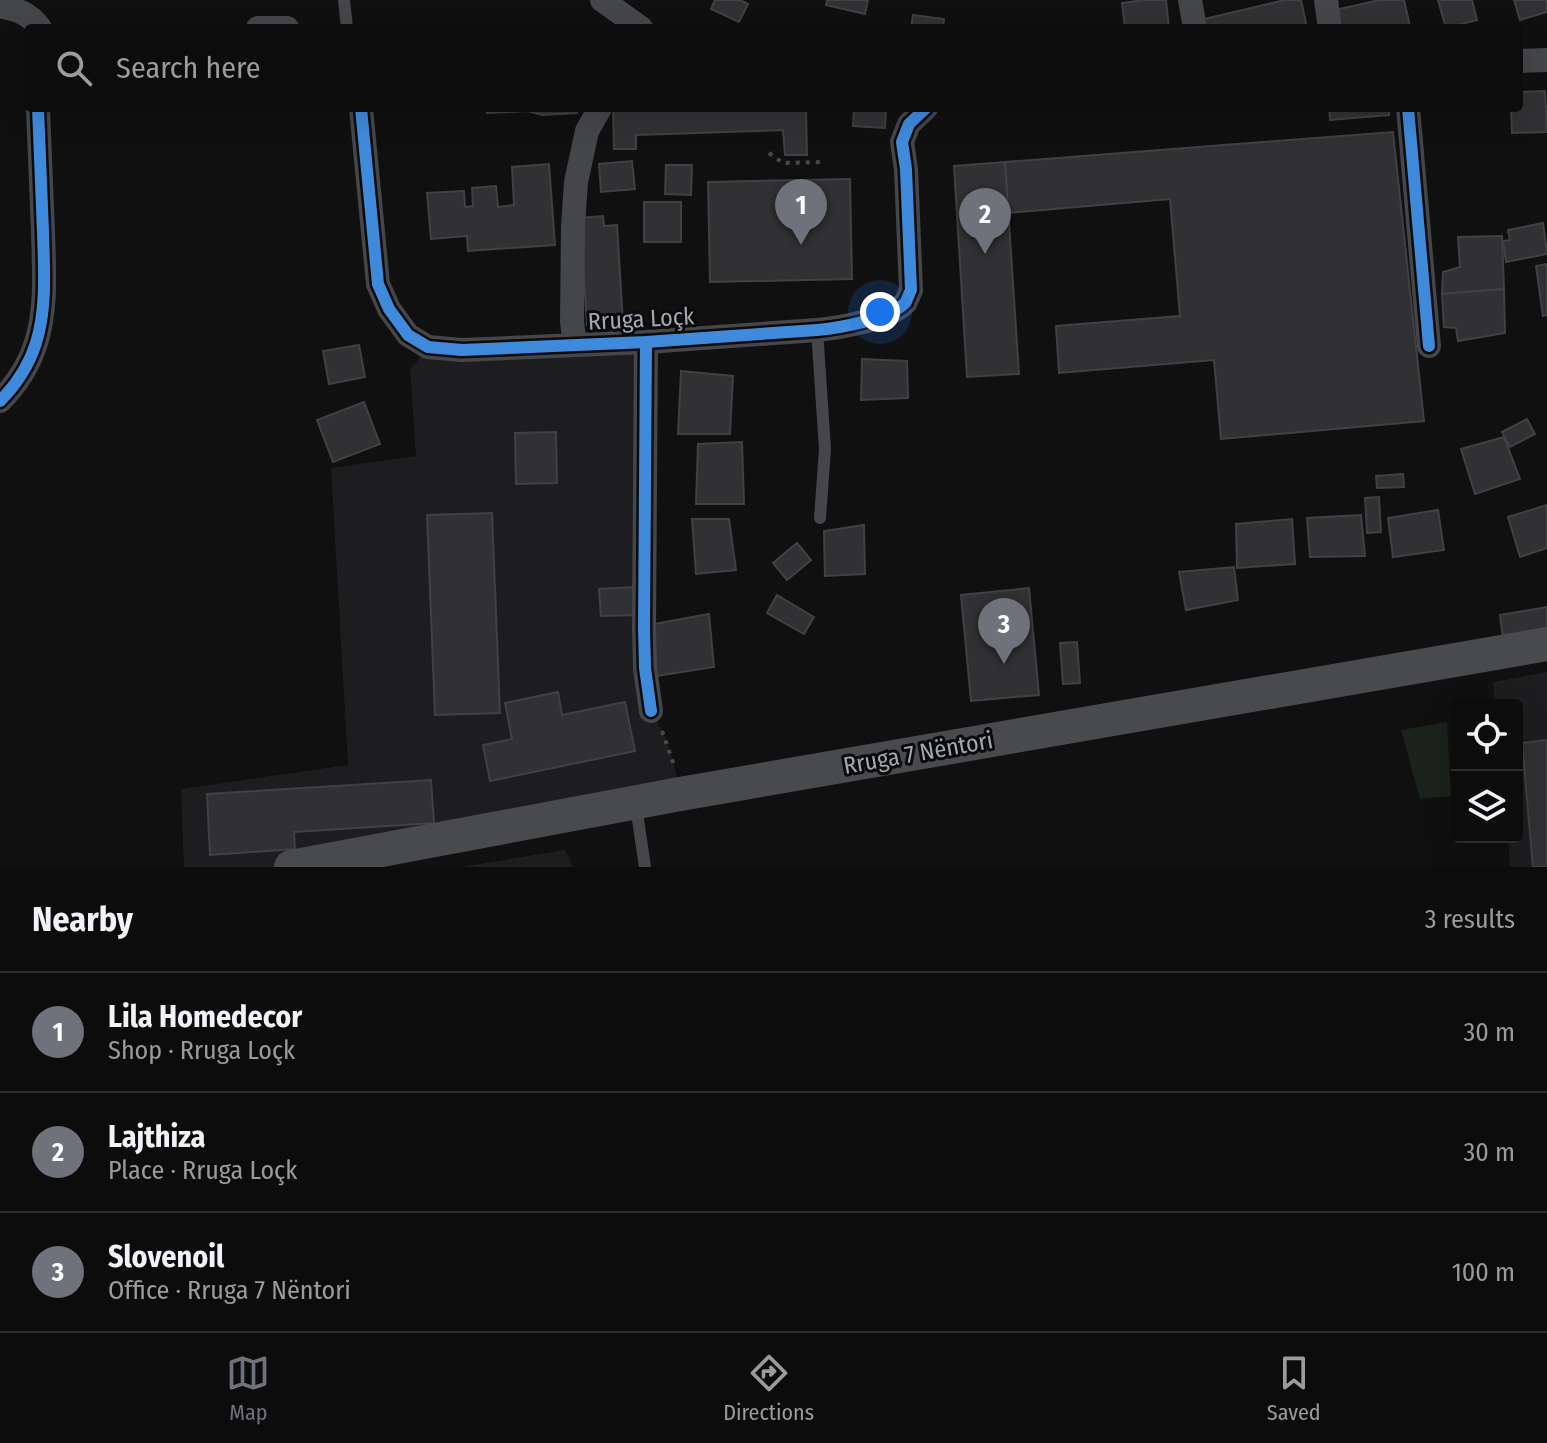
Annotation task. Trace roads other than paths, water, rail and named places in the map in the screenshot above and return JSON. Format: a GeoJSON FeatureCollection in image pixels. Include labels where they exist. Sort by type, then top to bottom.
{"type":"FeatureCollection","features":[{"type":"Feature","properties":{"kind":"main road","name":"Rruga 7 Nëntori"},"geometry":{"type":"LineString","coordinates":[[291,867],[680,794],[1547,644]]}},
{"type":"Feature","properties":{"kind":"street"},"geometry":{"type":"LineString","coordinates":[[602,0],[635,24]]}},
{"type":"Feature","properties":{"kind":"street"},"geometry":{"type":"LineString","coordinates":[[1190,0],[1194,24]]}},
{"type":"Feature","properties":{"kind":"street"},"geometry":{"type":"LineString","coordinates":[[1326,0],[1329,24]]}},
{"type":"Feature","properties":{"kind":"street"},"geometry":{"type":"LineString","coordinates":[[0,6],[33,18],[37,24]]}},
{"type":"Feature","properties":{"kind":"street"},"geometry":{"type":"LineString","coordinates":[[1523,61],[1547,60]]}},
{"type":"Feature","properties":{"kind":"street"},"geometry":{"type":"LineString","coordinates":[[0,401],[26,366],[36,343],[41,317],[43,252],[38,112]]}},
{"type":"Feature","properties":{"kind":"street","name":"Rruga Loçk"},"geometry":{"type":"LineString","coordinates":[[361,112],[378,284],[389,309],[408,335],[428,347],[462,350],[817,330],[837,328],[890,313],[906,302],[911,290],[902,142],[909,124],[922,112]]}},
{"type":"Feature","properties":{"kind":"street"},"geometry":{"type":"LineString","coordinates":[[575,344],[572,322],[576,182],[587,131],[598,112]]}},
{"type":"Feature","properties":{"kind":"street"},"geometry":{"type":"LineString","coordinates":[[1408,112],[1429,346]]}},
{"type":"Feature","properties":{"kind":"street"},"geometry":{"type":"LineString","coordinates":[[646,342],[644,628],[651,711]]}},
{"type":"Feature","properties":{"kind":"lane"},"geometry":{"type":"LineString","coordinates":[[344,0],[347,24]]}},
{"type":"Feature","properties":{"kind":"lane"},"geometry":{"type":"LineString","coordinates":[[817,330],[825,449],[820,518]]}},
{"type":"Feature","properties":{"kind":"lane"},"geometry":{"type":"LineString","coordinates":[[636,802],[645,867]]}},
{"type":"Feature","properties":{"kind":"place","name":"Lila Homedecor"},"geometry":{"type":"Point","coordinates":[801,245]}},
{"type":"Feature","properties":{"kind":"place","name":"Lajthiza"},"geometry":{"type":"Point","coordinates":[985,254]}},
{"type":"Feature","properties":{"kind":"place","name":"Slovenoil"},"geometry":{"type":"Point","coordinates":[1004,664]}}]}
